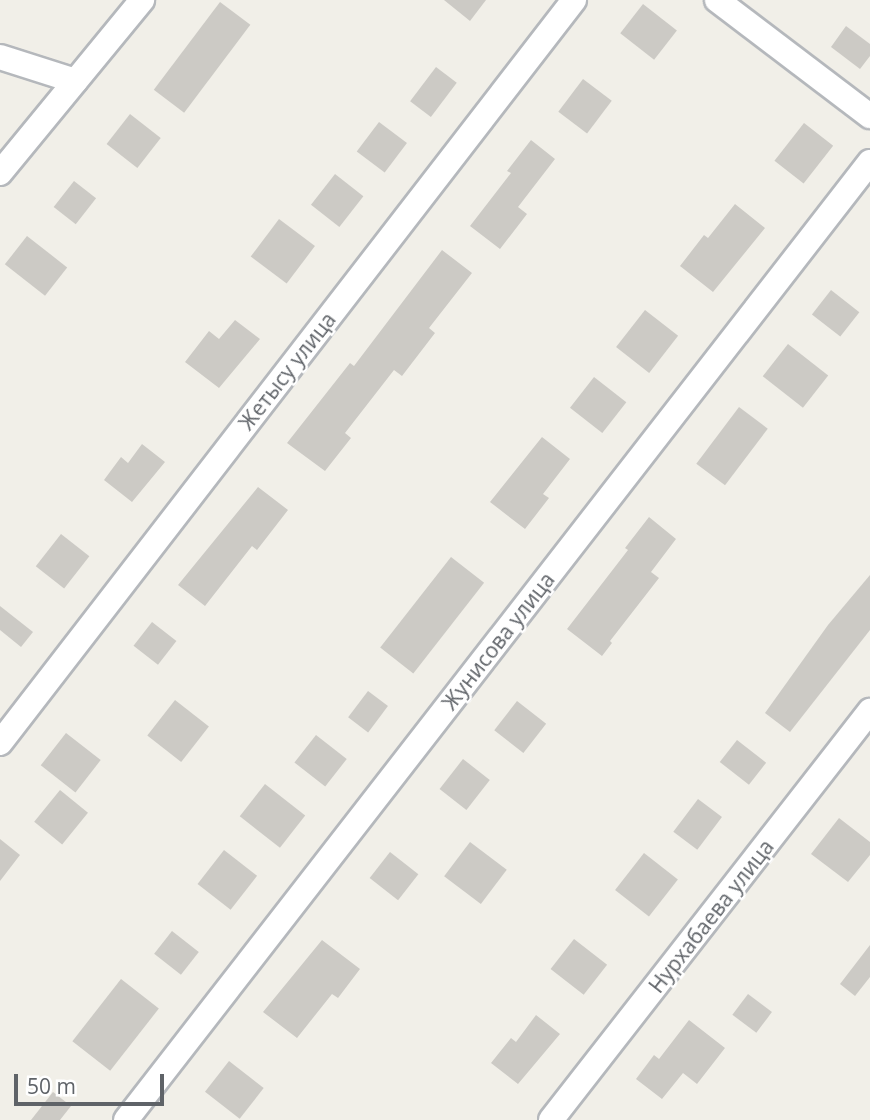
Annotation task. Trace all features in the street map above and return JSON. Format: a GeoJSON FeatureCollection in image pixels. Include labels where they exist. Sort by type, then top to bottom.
{"type":"FeatureCollection","features":[{"type":"Feature","properties":{"kind":"street"},"geometry":{"type":"LineString","coordinates":[[0,173],[142,0]]}},
{"type":"Feature","properties":{"kind":"street","name":"Жетысу улица"},"geometry":{"type":"LineString","coordinates":[[0,743],[574,0]]}},
{"type":"Feature","properties":{"kind":"street"},"geometry":{"type":"LineString","coordinates":[[718,0],[870,116]]}},
{"type":"Feature","properties":{"kind":"street"},"geometry":{"type":"LineString","coordinates":[[0,57],[75,81]]}},
{"type":"Feature","properties":{"kind":"street","name":"Жунисова улица"},"geometry":{"type":"LineString","coordinates":[[126,1120],[870,162]]}},
{"type":"Feature","properties":{"kind":"street","name":"Нурхабаева улица"},"geometry":{"type":"LineString","coordinates":[[551,1120],[870,711]]}},
{"type":"Feature","properties":{"kind":"building"},"geometry":{"type":"Polygon","coordinates":[[[444,0],[486,0],[470,21],[444,0]]]}},
{"type":"Feature","properties":{"kind":"building"},"geometry":{"type":"Polygon","coordinates":[[[220,2],[250,25],[184,113],[154,90],[220,2]]]}},
{"type":"Feature","properties":{"kind":"building"},"geometry":{"type":"Polygon","coordinates":[[[643,4],[677,30],[654,60],[620,33],[643,4]]]}},
{"type":"Feature","properties":{"kind":"building"},"geometry":{"type":"Polygon","coordinates":[[[846,26],[870,44],[870,56],[860,69],[831,47],[846,26]]]}},
{"type":"Feature","properties":{"kind":"building"},"geometry":{"type":"Polygon","coordinates":[[[436,67],[457,83],[431,117],[410,101],[436,67]]]}},
{"type":"Feature","properties":{"kind":"building"},"geometry":{"type":"Polygon","coordinates":[[[583,79],[612,101],[587,133],[558,112],[583,79]]]}},
{"type":"Feature","properties":{"kind":"building"},"geometry":{"type":"Polygon","coordinates":[[[130,114],[161,138],[137,168],[107,144],[130,114]]]}},
{"type":"Feature","properties":{"kind":"building"},"geometry":{"type":"Polygon","coordinates":[[[379,122],[407,143],[385,173],[357,152],[379,122]]]}},
{"type":"Feature","properties":{"kind":"building"},"geometry":{"type":"Polygon","coordinates":[[[804,123],[833,146],[804,184],[774,161],[804,123]]]}},
{"type":"Feature","properties":{"kind":"building"},"geometry":{"type":"Polygon","coordinates":[[[531,140],[555,159],[518,207],[527,214],[500,249],[470,226],[511,173],[507,171],[531,140]]]}},
{"type":"Feature","properties":{"kind":"building"},"geometry":{"type":"Polygon","coordinates":[[[335,174],[363,196],[339,227],[311,205],[335,174]]]}},
{"type":"Feature","properties":{"kind":"building"},"geometry":{"type":"Polygon","coordinates":[[[74,181],[96,198],[76,224],[54,207],[74,181]]]}},
{"type":"Feature","properties":{"kind":"building"},"geometry":{"type":"Polygon","coordinates":[[[735,204],[765,228],[713,292],[680,266],[704,235],[708,238],[735,204]]]}},
{"type":"Feature","properties":{"kind":"building"},"geometry":{"type":"Polygon","coordinates":[[[279,219],[315,246],[287,284],[251,257],[279,219]]]}},
{"type":"Feature","properties":{"kind":"building"},"geometry":{"type":"Polygon","coordinates":[[[27,236],[67,267],[45,296],[5,264],[27,236]]]}},
{"type":"Feature","properties":{"kind":"building"},"geometry":{"type":"Polygon","coordinates":[[[442,250],[472,273],[429,328],[435,333],[402,376],[394,370],[345,433],[351,438],[325,471],[287,443],[350,363],[354,366],[442,250]]]}},
{"type":"Feature","properties":{"kind":"building"},"geometry":{"type":"Polygon","coordinates":[[[831,290],[859,312],[840,337],[812,314],[831,290]]]}},
{"type":"Feature","properties":{"kind":"building"},"geometry":{"type":"Polygon","coordinates":[[[645,310],[678,336],[649,373],[616,347],[645,310]]]}},
{"type":"Feature","properties":{"kind":"building"},"geometry":{"type":"Polygon","coordinates":[[[235,320],[260,339],[219,388],[185,362],[209,331],[219,339],[235,320]]]}},
{"type":"Feature","properties":{"kind":"building"},"geometry":{"type":"Polygon","coordinates":[[[788,344],[828,375],[803,408],[763,376],[788,344]]]}},
{"type":"Feature","properties":{"kind":"building"},"geometry":{"type":"Polygon","coordinates":[[[594,377],[626,402],[602,433],[570,408],[594,377]]]}},
{"type":"Feature","properties":{"kind":"building"},"geometry":{"type":"Polygon","coordinates":[[[739,407],[768,429],[725,485],[696,464],[739,407]]]}},
{"type":"Feature","properties":{"kind":"building"},"geometry":{"type":"Polygon","coordinates":[[[542,437],[570,459],[543,494],[549,498],[525,529],[490,502],[542,437]]]}},
{"type":"Feature","properties":{"kind":"building"},"geometry":{"type":"Polygon","coordinates":[[[142,444],[165,462],[132,502],[104,480],[121,457],[128,463],[142,444]]]}},
{"type":"Feature","properties":{"kind":"building"},"geometry":{"type":"Polygon","coordinates":[[[258,487],[288,510],[257,550],[252,546],[205,606],[178,585],[258,487]]]}},
{"type":"Feature","properties":{"kind":"building"},"geometry":{"type":"Polygon","coordinates":[[[649,517],[676,539],[651,572],[659,578],[610,641],[612,643],[602,656],[567,629],[628,550],[625,548],[649,517]]]}},
{"type":"Feature","properties":{"kind":"building"},"geometry":{"type":"Polygon","coordinates":[[[61,534],[89,556],[64,588],[36,566],[61,534]]]}},
{"type":"Feature","properties":{"kind":"building"},"geometry":{"type":"Polygon","coordinates":[[[451,557],[484,583],[413,673],[380,648],[451,557]]]}},
{"type":"Feature","properties":{"kind":"building"},"geometry":{"type":"Polygon","coordinates":[[[870,575],[870,630],[790,732],[765,713],[828,625],[870,575]]]}},
{"type":"Feature","properties":{"kind":"building"},"geometry":{"type":"Polygon","coordinates":[[[0,606],[33,632],[21,647],[0,630],[0,606]]]}},
{"type":"Feature","properties":{"kind":"building"},"geometry":{"type":"Polygon","coordinates":[[[152,622],[176,641],[158,665],[134,646],[152,622]]]}},
{"type":"Feature","properties":{"kind":"building"},"geometry":{"type":"Polygon","coordinates":[[[368,691],[388,706],[368,732],[348,717],[368,691]]]}},
{"type":"Feature","properties":{"kind":"building"},"geometry":{"type":"Polygon","coordinates":[[[175,700],[209,726],[181,762],[147,735],[175,700]]]}},
{"type":"Feature","properties":{"kind":"building"},"geometry":{"type":"Polygon","coordinates":[[[517,701],[546,724],[523,753],[494,730],[517,701]]]}},
{"type":"Feature","properties":{"kind":"building"},"geometry":{"type":"Polygon","coordinates":[[[66,733],[101,760],[75,792],[41,765],[66,733]]]}},
{"type":"Feature","properties":{"kind":"building"},"geometry":{"type":"Polygon","coordinates":[[[316,735],[347,759],[325,787],[294,763],[316,735]]]}},
{"type":"Feature","properties":{"kind":"building"},"geometry":{"type":"Polygon","coordinates":[[[737,740],[766,763],[749,785],[720,762],[737,740]]]}},
{"type":"Feature","properties":{"kind":"building"},"geometry":{"type":"Polygon","coordinates":[[[463,759],[490,780],[466,810],[440,789],[463,759]]]}},
{"type":"Feature","properties":{"kind":"building"},"geometry":{"type":"Polygon","coordinates":[[[265,784],[305,815],[280,848],[240,816],[265,784]]]}},
{"type":"Feature","properties":{"kind":"building"},"geometry":{"type":"Polygon","coordinates":[[[60,790],[88,813],[62,845],[34,822],[60,790]]]}},
{"type":"Feature","properties":{"kind":"building"},"geometry":{"type":"Polygon","coordinates":[[[698,799],[722,817],[697,850],[673,832],[698,799]]]}},
{"type":"Feature","properties":{"kind":"building"},"geometry":{"type":"Polygon","coordinates":[[[839,818],[870,842],[870,855],[848,882],[811,854],[839,818]]]}},
{"type":"Feature","properties":{"kind":"building"},"geometry":{"type":"Polygon","coordinates":[[[0,839],[20,855],[0,881],[0,839]]]}},
{"type":"Feature","properties":{"kind":"building"},"geometry":{"type":"Polygon","coordinates":[[[470,842],[507,870],[481,904],[444,876],[470,842]]]}},
{"type":"Feature","properties":{"kind":"building"},"geometry":{"type":"Polygon","coordinates":[[[224,850],[257,876],[231,910],[198,884],[224,850]]]}},
{"type":"Feature","properties":{"kind":"building"},"geometry":{"type":"Polygon","coordinates":[[[390,852],[418,874],[398,900],[370,878],[390,852]]]}},
{"type":"Feature","properties":{"kind":"building"},"geometry":{"type":"Polygon","coordinates":[[[644,853],[678,879],[649,917],[615,890],[644,853]]]}},
{"type":"Feature","properties":{"kind":"building"},"geometry":{"type":"Polygon","coordinates":[[[172,931],[199,952],[181,975],[154,954],[172,931]]]}},
{"type":"Feature","properties":{"kind":"building"},"geometry":{"type":"Polygon","coordinates":[[[574,939],[607,965],[584,995],[551,969],[574,939]]]}},
{"type":"Feature","properties":{"kind":"building"},"geometry":{"type":"Polygon","coordinates":[[[322,940],[360,969],[338,998],[332,994],[297,1038],[263,1012],[322,940]]]}},
{"type":"Feature","properties":{"kind":"building"},"geometry":{"type":"Polygon","coordinates":[[[870,945],[870,977],[855,996],[840,984],[870,945]]]}},
{"type":"Feature","properties":{"kind":"building"},"geometry":{"type":"Polygon","coordinates":[[[121,979],[159,1009],[110,1071],[72,1041],[121,979]]]}},
{"type":"Feature","properties":{"kind":"building"},"geometry":{"type":"Polygon","coordinates":[[[748,994],[772,1012],[756,1033],[732,1015],[748,994]]]}},
{"type":"Feature","properties":{"kind":"building"},"geometry":{"type":"Polygon","coordinates":[[[536,1015],[560,1034],[518,1084],[491,1063],[511,1038],[516,1042],[536,1015]]]}},
{"type":"Feature","properties":{"kind":"building"},"geometry":{"type":"Polygon","coordinates":[[[689,1020],[725,1048],[697,1084],[683,1073],[662,1099],[636,1079],[654,1055],[659,1059],[689,1020]]]}},
{"type":"Feature","properties":{"kind":"building"},"geometry":{"type":"Polygon","coordinates":[[[229,1061],[264,1088],[240,1119],[205,1092],[229,1061]]]}},
{"type":"Feature","properties":{"kind":"building"},"geometry":{"type":"Polygon","coordinates":[[[53,1092],[71,1106],[60,1120],[31,1120],[53,1092]]]}}]}
